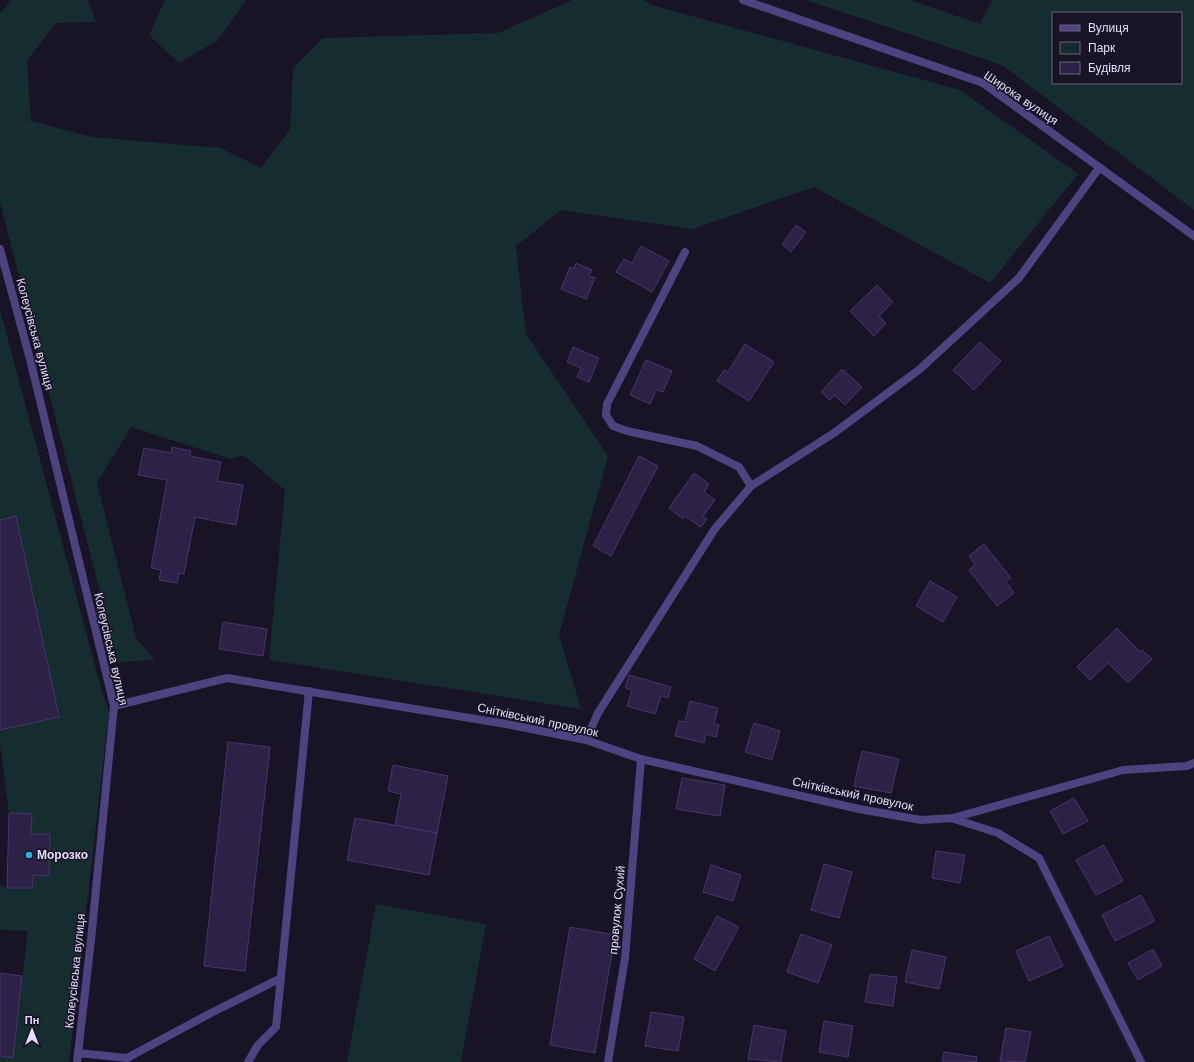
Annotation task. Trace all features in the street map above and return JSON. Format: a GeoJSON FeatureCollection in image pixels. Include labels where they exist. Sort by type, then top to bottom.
{"type":"FeatureCollection","features":[{"type":"Feature","properties":{"kind":"street","name":"Широка вулиця"},"geometry":{"type":"LineString","coordinates":[[743,0],[982,83],[1194,236]]}},
{"type":"Feature","properties":{"kind":"street"},"geometry":{"type":"LineString","coordinates":[[586,740],[598,713],[706,543],[751,486],[834,433],[920,370],[1018,278],[1099,168]]}},
{"type":"Feature","properties":{"kind":"street","name":"Колеусівська вулиця"},"geometry":{"type":"LineString","coordinates":[[0,249],[30,359],[114,706],[77,1058]]}},
{"type":"Feature","properties":{"kind":"street"},"geometry":{"type":"LineString","coordinates":[[685,252],[607,404],[606,415],[613,426],[627,431],[697,446],[739,467],[751,486]]}},
{"type":"Feature","properties":{"kind":"street","name":"Снітківський провулок"},"geometry":{"type":"LineString","coordinates":[[114,706],[227,678],[586,740],[641,759],[859,809],[921,820],[953,818],[1122,770],[1187,766],[1194,762]]}},
{"type":"Feature","properties":{"kind":"street"},"geometry":{"type":"LineString","coordinates":[[248,1062],[258,1045],[276,1027],[309,691]]}},
{"type":"Feature","properties":{"kind":"street","name":"провулок Сухий"},"geometry":{"type":"LineString","coordinates":[[608,1062],[625,958],[641,759]]}},
{"type":"Feature","properties":{"kind":"street","name":"Снітківський провулок"},"geometry":{"type":"LineString","coordinates":[[953,818],[998,833],[1040,858],[1141,1062]]}},
{"type":"Feature","properties":{"kind":"street"},"geometry":{"type":"LineString","coordinates":[[77,1058],[127,1058],[211,1013],[281,978]]}},
{"type":"Feature","properties":{"kind":"green space"},"geometry":{"type":"Polygon","coordinates":[[[12,0],[88,0],[96,22],[56,23],[27,60],[31,121],[92,137],[220,148],[261,168],[290,130],[293,68],[323,38],[498,33],[572,0],[644,0],[652,5],[960,90],[1078,174],[990,283],[814,187],[693,229],[561,210],[516,246],[526,334],[608,456],[559,635],[581,709],[269,660],[285,490],[243,455],[231,459],[131,427],[97,483],[136,638],[155,660],[118,662],[0,202],[0,13],[12,0]]]}},
{"type":"Feature","properties":{"kind":"green space"},"geometry":{"type":"Polygon","coordinates":[[[165,0],[246,0],[218,40],[179,63],[149,35],[165,0]]]}},
{"type":"Feature","properties":{"kind":"green space"},"geometry":{"type":"Polygon","coordinates":[[[806,0],[910,0],[980,24],[992,0],[1194,0],[1194,210],[1002,65],[806,0]]]}},
{"type":"Feature","properties":{"kind":"green space"},"geometry":{"type":"Polygon","coordinates":[[[0,310],[101,688],[109,711],[69,1062],[0,1062],[0,1056],[13,1057],[28,931],[0,930],[0,885],[7,888],[32,888],[33,875],[49,876],[50,835],[31,834],[32,814],[9,813],[0,744],[0,730],[59,717],[16,517],[0,520],[0,310]]]}},
{"type":"Feature","properties":{"kind":"green space"},"geometry":{"type":"Polygon","coordinates":[[[376,904],[486,924],[461,1062],[347,1062],[376,904]]]}},
{"type":"Feature","properties":{"kind":"building"},"geometry":{"type":"Polygon","coordinates":[[[796,225],[806,232],[791,252],[782,244],[796,225]]]}},
{"type":"Feature","properties":{"kind":"building"},"geometry":{"type":"Polygon","coordinates":[[[641,246],[669,261],[652,292],[616,272],[624,259],[632,263],[641,246]]]}},
{"type":"Feature","properties":{"kind":"building"},"geometry":{"type":"Polygon","coordinates":[[[576,263],[592,270],[589,276],[595,278],[586,299],[561,289],[570,267],[574,269],[576,263]]]}},
{"type":"Feature","properties":{"kind":"building"},"geometry":{"type":"Polygon","coordinates":[[[877,285],[893,302],[879,316],[886,323],[874,336],[850,311],[877,285]]]}},
{"type":"Feature","properties":{"kind":"building"},"geometry":{"type":"Polygon","coordinates":[[[980,342],[1001,361],[974,390],[953,370],[980,342]]]}},
{"type":"Feature","properties":{"kind":"building"},"geometry":{"type":"Polygon","coordinates":[[[745,344],[774,362],[749,401],[717,381],[724,370],[728,372],[745,344]]]}},
{"type":"Feature","properties":{"kind":"building"},"geometry":{"type":"Polygon","coordinates":[[[573,347],[599,358],[589,382],[577,377],[581,368],[567,362],[573,347]]]}},
{"type":"Feature","properties":{"kind":"building"},"geometry":{"type":"Polygon","coordinates":[[[646,360],[672,371],[663,392],[656,390],[650,404],[630,395],[646,360]]]}},
{"type":"Feature","properties":{"kind":"building"},"geometry":{"type":"Polygon","coordinates":[[[842,369],[862,387],[845,405],[834,395],[830,400],[821,392],[842,369]]]}},
{"type":"Feature","properties":{"kind":"building"},"geometry":{"type":"Polygon","coordinates":[[[172,447],[191,451],[190,456],[221,462],[217,481],[243,485],[236,525],[195,517],[184,574],[179,573],[177,583],[159,580],[161,570],[151,568],[167,480],[138,475],[144,448],[171,453],[172,447]]]}},
{"type":"Feature","properties":{"kind":"building"},"geometry":{"type":"Polygon","coordinates":[[[639,456],[658,466],[611,556],[593,546],[639,456]]]}},
{"type":"Feature","properties":{"kind":"building"},"geometry":{"type":"Polygon","coordinates":[[[694,473],[709,484],[704,492],[715,500],[703,516],[707,519],[701,527],[685,516],[683,519],[669,508],[694,473]]]}},
{"type":"Feature","properties":{"kind":"building"},"geometry":{"type":"Polygon","coordinates":[[[16,516],[59,717],[0,730],[0,520],[16,516]]]}},
{"type":"Feature","properties":{"kind":"building"},"geometry":{"type":"Polygon","coordinates":[[[984,544],[1011,578],[1006,582],[1014,593],[997,606],[969,570],[975,565],[969,556],[984,544]]]}},
{"type":"Feature","properties":{"kind":"building"},"geometry":{"type":"Polygon","coordinates":[[[930,581],[957,597],[943,622],[916,606],[930,581]]]}},
{"type":"Feature","properties":{"kind":"building"},"geometry":{"type":"Polygon","coordinates":[[[223,622],[267,629],[263,656],[219,649],[223,622]]]}},
{"type":"Feature","properties":{"kind":"building"},"geometry":{"type":"Polygon","coordinates":[[[1117,628],[1140,652],[1142,650],[1152,659],[1128,683],[1108,663],[1090,680],[1077,667],[1117,628]]]}},
{"type":"Feature","properties":{"kind":"building"},"geometry":{"type":"Polygon","coordinates":[[[629,675],[671,687],[668,698],[661,696],[655,714],[627,706],[632,690],[625,688],[629,675]]]}},
{"type":"Feature","properties":{"kind":"building"},"geometry":{"type":"Polygon","coordinates":[[[690,701],[718,708],[714,724],[719,725],[716,737],[706,734],[704,743],[675,736],[679,721],[685,722],[690,701]]]}},
{"type":"Feature","properties":{"kind":"building"},"geometry":{"type":"Polygon","coordinates":[[[754,723],[780,731],[772,760],[745,752],[754,723]]]}},
{"type":"Feature","properties":{"kind":"building"},"geometry":{"type":"Polygon","coordinates":[[[228,742],[270,747],[245,971],[204,966],[228,742]]]}},
{"type":"Feature","properties":{"kind":"building"},"geometry":{"type":"Polygon","coordinates":[[[862,751],[899,759],[891,793],[854,786],[862,751]]]}},
{"type":"Feature","properties":{"kind":"building"},"geometry":{"type":"Polygon","coordinates":[[[393,765],[448,776],[437,833],[395,825],[401,794],[388,791],[393,765]]]}},
{"type":"Feature","properties":{"kind":"building"},"geometry":{"type":"Polygon","coordinates":[[[682,778],[725,785],[720,816],[676,809],[682,778]]]}},
{"type":"Feature","properties":{"kind":"building"},"geometry":{"type":"Polygon","coordinates":[[[1074,798],[1088,821],[1063,834],[1050,811],[1074,798]]]}},
{"type":"Feature","properties":{"kind":"building","name":"Морозко"},"geometry":{"type":"Polygon","coordinates":[[[9,813],[32,814],[31,834],[50,834],[49,876],[33,875],[32,888],[7,888],[9,813]]]}},
{"type":"Feature","properties":{"kind":"building"},"geometry":{"type":"Polygon","coordinates":[[[355,818],[437,833],[429,875],[347,860],[355,818]]]}},
{"type":"Feature","properties":{"kind":"building"},"geometry":{"type":"Polygon","coordinates":[[[1104,845],[1123,881],[1096,895],[1076,860],[1104,845]]]}},
{"type":"Feature","properties":{"kind":"building"},"geometry":{"type":"Polygon","coordinates":[[[936,851],[965,855],[960,883],[932,878],[936,851]]]}},
{"type":"Feature","properties":{"kind":"building"},"geometry":{"type":"Polygon","coordinates":[[[824,864],[852,872],[839,918],[811,910],[824,864]]]}},
{"type":"Feature","properties":{"kind":"building"},"geometry":{"type":"Polygon","coordinates":[[[711,865],[741,875],[733,901],[703,892],[711,865]]]}},
{"type":"Feature","properties":{"kind":"building"},"geometry":{"type":"Polygon","coordinates":[[[1141,895],[1155,921],[1115,941],[1102,915],[1141,895]]]}},
{"type":"Feature","properties":{"kind":"building"},"geometry":{"type":"Polygon","coordinates":[[[717,916],[739,927],[715,971],[694,959],[717,916]]]}},
{"type":"Feature","properties":{"kind":"building"},"geometry":{"type":"Polygon","coordinates":[[[570,927],[615,935],[595,1053],[550,1045],[570,927]]]}},
{"type":"Feature","properties":{"kind":"building"},"geometry":{"type":"Polygon","coordinates":[[[801,934],[832,945],[818,983],[787,972],[801,934]]]}},
{"type":"Feature","properties":{"kind":"building"},"geometry":{"type":"Polygon","coordinates":[[[1049,936],[1063,966],[1029,981],[1016,951],[1049,936]]]}},
{"type":"Feature","properties":{"kind":"building"},"geometry":{"type":"Polygon","coordinates":[[[1153,949],[1162,966],[1138,980],[1128,963],[1153,949]]]}},
{"type":"Feature","properties":{"kind":"building"},"geometry":{"type":"Polygon","coordinates":[[[912,950],[946,957],[939,989],[905,982],[912,950]]]}},
{"type":"Feature","properties":{"kind":"building"},"geometry":{"type":"Polygon","coordinates":[[[0,973],[22,976],[13,1058],[0,1056],[0,973]]]}},
{"type":"Feature","properties":{"kind":"building"},"geometry":{"type":"Polygon","coordinates":[[[870,974],[897,977],[893,1006],[865,1002],[870,974]]]}},
{"type":"Feature","properties":{"kind":"building"},"geometry":{"type":"Polygon","coordinates":[[[651,1012],[684,1017],[678,1051],[645,1046],[651,1012]]]}},
{"type":"Feature","properties":{"kind":"building"},"geometry":{"type":"Polygon","coordinates":[[[824,1021],[853,1026],[848,1057],[819,1052],[824,1021]]]}},
{"type":"Feature","properties":{"kind":"building"},"geometry":{"type":"Polygon","coordinates":[[[754,1025],[786,1031],[781,1062],[748,1059],[754,1025]]]}},
{"type":"Feature","properties":{"kind":"building"},"geometry":{"type":"Polygon","coordinates":[[[1006,1028],[1031,1032],[1025,1062],[1000,1061],[1006,1028]]]}},
{"type":"Feature","properties":{"kind":"building"},"geometry":{"type":"Polygon","coordinates":[[[944,1052],[977,1057],[976,1062],[942,1062],[944,1052]]]}},
{"type":"Feature","properties":{"kind":"place","name":"Морозко"},"geometry":{"type":"Point","coordinates":[29,855]}}]}
